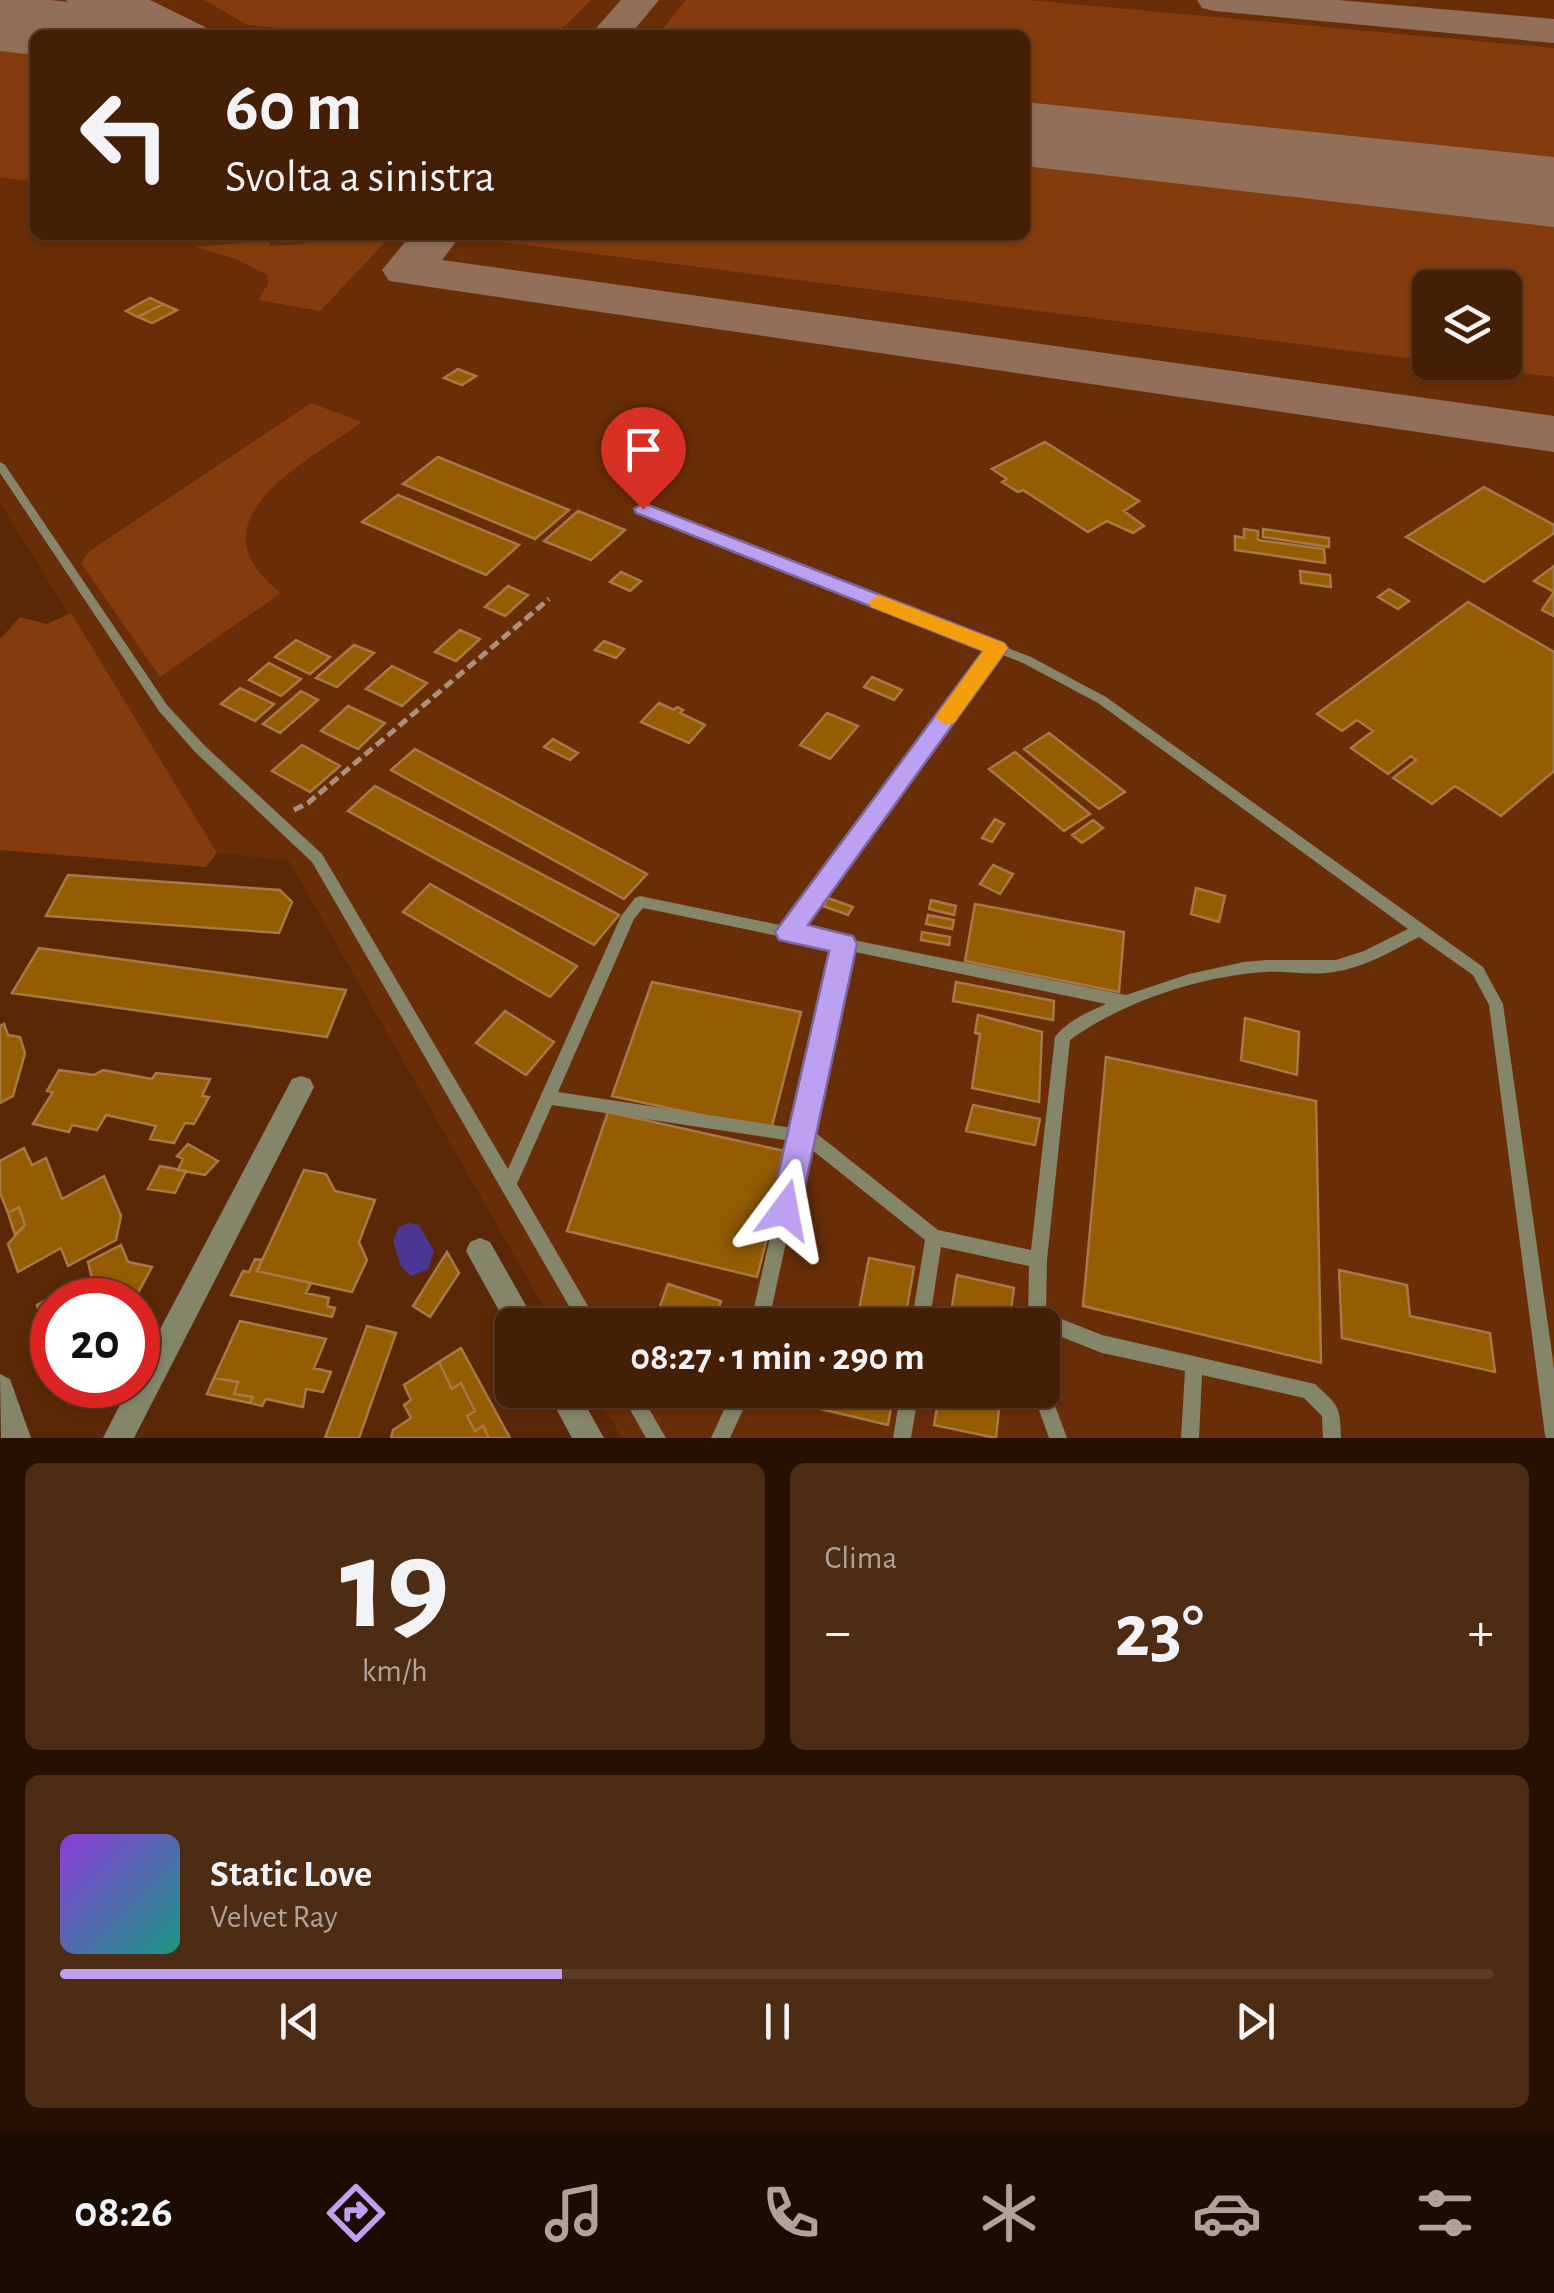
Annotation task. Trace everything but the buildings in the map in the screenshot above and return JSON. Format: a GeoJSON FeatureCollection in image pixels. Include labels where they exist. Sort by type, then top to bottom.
{"type":"FeatureCollection","features":[{"type":"Feature","properties":{"kind":"street"},"geometry":{"type":"LineString","coordinates":[[118,1438],[301,1088]]}},
{"type":"Feature","properties":{"kind":"street"},"geometry":{"type":"LineString","coordinates":[[480,1251],[513,1308]]}},
{"type":"Feature","properties":{"kind":"street"},"geometry":{"type":"LineString","coordinates":[[0,1389],[16,1438]]}},
{"type":"Feature","properties":{"kind":"street"},"geometry":{"type":"LineString","coordinates":[[572,1408],[589,1438]]}},
{"type":"Feature","properties":{"kind":"lane"},"geometry":{"type":"LineString","coordinates":[[0,465],[164,708],[200,749],[317,858],[580,1308]]}},
{"type":"Feature","properties":{"kind":"lane"},"geometry":{"type":"LineString","coordinates":[[643,509],[997,648],[1102,700],[1478,971],[1496,1004],[1554,1435]]}},
{"type":"Feature","properties":{"kind":"lane"},"geometry":{"type":"LineString","coordinates":[[788,932],[997,648]]}},
{"type":"Feature","properties":{"kind":"lane"},"geometry":{"type":"LineString","coordinates":[[508,1186],[628,916],[640,902],[1128,1002]]}},
{"type":"Feature","properties":{"kind":"lane"},"geometry":{"type":"LineString","coordinates":[[1037,1308],[1038,1260],[1063,1037],[1080,1021],[1186,982],[1262,966],[1332,967],[1365,958],[1421,928]]}},
{"type":"Feature","properties":{"kind":"lane"},"geometry":{"type":"LineString","coordinates":[[762,1308],[844,944]]}},
{"type":"Feature","properties":{"kind":"lane"},"geometry":{"type":"LineString","coordinates":[[548,1097],[786,1134],[803,1133],[934,1237],[1038,1260]]}},
{"type":"Feature","properties":{"kind":"lane"},"geometry":{"type":"LineString","coordinates":[[923,1308],[934,1237]]}},
{"type":"Feature","properties":{"kind":"lane"},"geometry":{"type":"LineString","coordinates":[[1060,1329],[1102,1344],[1308,1390],[1331,1412],[1332,1438]]}},
{"type":"Feature","properties":{"kind":"lane"},"geometry":{"type":"LineString","coordinates":[[1190,1438],[1194,1364]]}},
{"type":"Feature","properties":{"kind":"lane"},"geometry":{"type":"LineString","coordinates":[[639,1408],[657,1438]]}},
{"type":"Feature","properties":{"kind":"lane"},"geometry":{"type":"LineString","coordinates":[[720,1438],[735,1408]]}},
{"type":"Feature","properties":{"kind":"lane"},"geometry":{"type":"LineString","coordinates":[[902,1438],[907,1408]]}},
{"type":"Feature","properties":{"kind":"lane"},"geometry":{"type":"LineString","coordinates":[[1047,1408],[1058,1438]]}},
{"type":"Feature","properties":{"kind":"path"},"geometry":{"type":"LineString","coordinates":[[294,818],[292,812],[308,804],[549,599]]}},
{"type":"Feature","properties":{"kind":"shaded area"},"geometry":{"type":"Polygon","coordinates":[[[0,0],[1554,0],[1554,1438],[622,1438],[604,1408],[1060,1408],[1060,1308],[544,1308],[289,861],[217,853],[0,503],[0,0]]]}},
{"type":"Feature","properties":{"kind":"shaded area"},"geometry":{"type":"Polygon","coordinates":[[[204,0],[591,0],[556,30],[298,30],[248,25],[204,0]]]}},
{"type":"Feature","properties":{"kind":"shaded area"},"geometry":{"type":"Polygon","coordinates":[[[686,0],[1028,0],[1554,48],[1554,163],[1030,108],[1030,30],[662,30],[686,0]]]}},
{"type":"Feature","properties":{"kind":"shaded area"},"geometry":{"type":"Polygon","coordinates":[[[0,46],[30,49],[30,181],[0,177],[0,46]]]}},
{"type":"Feature","properties":{"kind":"shaded area"},"geometry":{"type":"Polygon","coordinates":[[[1030,162],[1554,220],[1554,377],[1522,373],[1522,270],[1412,270],[1412,359],[487,240],[1030,240],[1030,162]]]}},
{"type":"Feature","properties":{"kind":"shaded area"},"geometry":{"type":"Polygon","coordinates":[[[270,240],[270,246],[304,244],[305,240],[387,240],[320,311],[258,300],[268,284],[267,275],[236,259],[196,247],[270,240]]]}},
{"type":"Feature","properties":{"kind":"shaded area"},"geometry":{"type":"Polygon","coordinates":[[[311,403],[362,422],[287,475],[250,518],[246,542],[255,567],[281,593],[160,677],[81,563],[90,551],[311,403]]]}},
{"type":"Feature","properties":{"kind":"shaded area"},"geometry":{"type":"Polygon","coordinates":[[[71,613],[217,853],[206,867],[0,850],[0,639],[20,617],[47,624],[71,613]]]}},
{"type":"Feature","properties":{"kind":"shaded area"},"geometry":{"type":"Polygon","coordinates":[[[419,1225],[434,1251],[428,1269],[411,1276],[401,1266],[393,1241],[399,1227],[419,1225]]]}},
{"type":"Feature","properties":{"kind":"taxiway"},"geometry":{"type":"LineString","coordinates":[[84,0],[135,7],[181,30]]}},
{"type":"Feature","properties":{"kind":"taxiway"},"geometry":{"type":"LineString","coordinates":[[614,30],[641,0]]}},
{"type":"Feature","properties":{"kind":"taxiway"},"geometry":{"type":"LineString","coordinates":[[1215,0],[1554,31]]}},
{"type":"Feature","properties":{"kind":"taxiway"},"geometry":{"type":"LineString","coordinates":[[433,240],[407,270],[1554,434]]}},
{"type":"Feature","properties":{"kind":"runway"},"geometry":{"type":"LineString","coordinates":[[0,23],[64,30]]}},
{"type":"Feature","properties":{"kind":"runway"},"geometry":{"type":"LineString","coordinates":[[1030,135],[1554,192]]}},
{"type":"Feature","properties":{"kind":"slow traffic"},"geometry":{"type":"LineString","coordinates":[[879,602],[997,648],[946,717]]}},
{"type":"Feature","properties":{"kind":"route"},"geometry":{"type":"LineString","coordinates":[[643,509],[997,648],[788,932],[844,944],[785,1210]]}}]}
